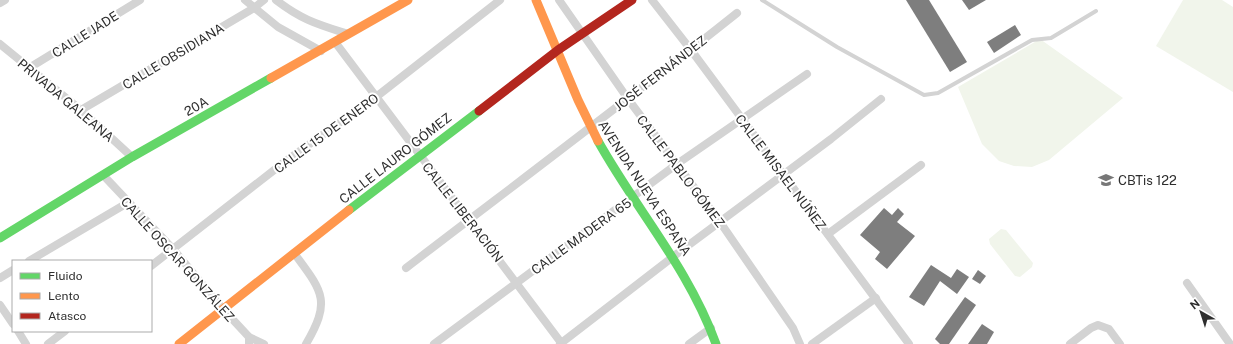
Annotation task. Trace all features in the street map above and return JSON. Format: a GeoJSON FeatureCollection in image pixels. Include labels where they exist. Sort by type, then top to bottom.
{"type":"FeatureCollection","features":[{"type":"Feature","properties":{"kind":"street"},"geometry":{"type":"LineString","coordinates":[[0,3],[5,0]]}},
{"type":"Feature","properties":{"kind":"street","name":"CALLE JADE"},"geometry":{"type":"LineString","coordinates":[[29,68],[140,0]]}},
{"type":"Feature","properties":{"kind":"street"},"geometry":{"type":"LineString","coordinates":[[245,0],[278,27],[321,51]]}},
{"type":"Feature","properties":{"kind":"street","name":"CALLE OBSIDIANA"},"geometry":{"type":"LineString","coordinates":[[81,110],[254,8],[264,0]]}},
{"type":"Feature","properties":{"kind":"street"},"geometry":{"type":"LineString","coordinates":[[276,0],[294,14],[311,22],[348,34]]}},
{"type":"Feature","properties":{"kind":"street","name":"20A"},"geometry":{"type":"LineString","coordinates":[[0,238],[132,157],[321,51],[408,0]]}},
{"type":"Feature","properties":{"kind":"street","name":"CALLE 15 DE ENERO"},"geometry":{"type":"LineString","coordinates":[[152,265],[287,160],[376,97],[500,0]]}},
{"type":"Feature","properties":{"kind":"street","name":"AVENIDA NUEVA ESPAÑA"},"geometry":{"type":"LineString","coordinates":[[536,0],[590,126],[633,197],[674,256],[711,328],[716,344]]}},
{"type":"Feature","properties":{"kind":"street","name":"CALLE PABLO GÓMEZ"},"geometry":{"type":"LineString","coordinates":[[559,0],[628,99],[720,222],[792,328],[800,344]]}},
{"type":"Feature","properties":{"kind":"street","name":"CALLE LAURO GÓMEZ"},"geometry":{"type":"LineString","coordinates":[[179,344],[294,253],[558,50],[632,0]]}},
{"type":"Feature","properties":{"kind":"street","name":"CALLE MISAEL NÚÑEZ"},"geometry":{"type":"LineString","coordinates":[[652,0],[691,50],[741,120],[909,344]]}},
{"type":"Feature","properties":{"kind":"street","name":"JOSÉ FERNÁNDEZ"},"geometry":{"type":"LineString","coordinates":[[406,268],[590,126],[628,99],[737,13]]}},
{"type":"Feature","properties":{"kind":"street","name":"CALLE LIBERACIÓN"},"geometry":{"type":"LineString","coordinates":[[335,42],[517,282],[561,344]]}},
{"type":"Feature","properties":{"kind":"street","name":"PRIVADA GALEANA"},"geometry":{"type":"LineString","coordinates":[[0,44],[81,110],[132,157]]}},
{"type":"Feature","properties":{"kind":"street","name":"CALLE MADERA 65"},"geometry":{"type":"LineString","coordinates":[[434,344],[677,164],[807,74]]}},
{"type":"Feature","properties":{"kind":"street"},"geometry":{"type":"LineString","coordinates":[[561,344],[881,99]]}},
{"type":"Feature","properties":{"kind":"street"},"geometry":{"type":"LineString","coordinates":[[828,234],[921,165]]}},
{"type":"Feature","properties":{"kind":"street","name":"CALLE OSCAR GONZÁLEZ"},"geometry":{"type":"LineString","coordinates":[[103,175],[173,249],[249,340]]}},
{"type":"Feature","properties":{"kind":"street"},"geometry":{"type":"LineString","coordinates":[[31,260],[128,202]]}},
{"type":"Feature","properties":{"kind":"street"},"geometry":{"type":"LineString","coordinates":[[294,253],[314,280],[320,295],[319,320],[306,344]]}},
{"type":"Feature","properties":{"kind":"street"},"geometry":{"type":"LineString","coordinates":[[0,278],[12,271]]}},
{"type":"Feature","properties":{"kind":"street"},"geometry":{"type":"LineString","coordinates":[[1187,283],[1232,344]]}},
{"type":"Feature","properties":{"kind":"street"},"geometry":{"type":"LineString","coordinates":[[812,344],[876,298]]}},
{"type":"Feature","properties":{"kind":"street"},"geometry":{"type":"LineString","coordinates":[[0,305],[12,323]]}},
{"type":"Feature","properties":{"kind":"street"},"geometry":{"type":"LineString","coordinates":[[1070,344],[1095,325],[1104,326],[1109,329],[1120,344]]}},
{"type":"Feature","properties":{"kind":"street"},"geometry":{"type":"LineString","coordinates":[[690,344],[711,328]]}},
{"type":"Feature","properties":{"kind":"street"},"geometry":{"type":"LineString","coordinates":[[19,332],[26,344]]}},
{"type":"Feature","properties":{"kind":"street"},"geometry":{"type":"LineString","coordinates":[[48,344],[64,332]]}},
{"type":"Feature","properties":{"kind":"street"},"geometry":{"type":"LineString","coordinates":[[249,340],[264,344]]}},
{"type":"Feature","properties":{"kind":"lane"},"geometry":{"type":"LineString","coordinates":[[762,0],[837,47],[924,95],[938,93],[1032,40],[1051,38],[1096,11]]}},
{"type":"Feature","properties":{"kind":"shaded area"},"geometry":{"type":"Polygon","coordinates":[[[1183,0],[1222,0],[1233,7],[1233,92],[1156,46],[1183,0]]]}},
{"type":"Feature","properties":{"kind":"shaded area"},"geometry":{"type":"Polygon","coordinates":[[[1040,39],[1123,98],[1049,160],[1032,167],[1014,166],[999,161],[982,144],[958,87],[1040,39]]]}},
{"type":"Feature","properties":{"kind":"shaded area"},"geometry":{"type":"Polygon","coordinates":[[[1001,229],[1006,230],[1033,263],[1032,267],[1020,277],[1015,276],[990,244],[989,239],[1001,229]]]}},
{"type":"Feature","properties":{"kind":"building"},"geometry":{"type":"Polygon","coordinates":[[[906,0],[929,0],[967,62],[950,72],[906,0]]]}},
{"type":"Feature","properties":{"kind":"building"},"geometry":{"type":"Polygon","coordinates":[[[962,0],[986,0],[969,10],[962,0]]]}},
{"type":"Feature","properties":{"kind":"building"},"geometry":{"type":"Polygon","coordinates":[[[1015,25],[1021,35],[994,53],[987,42],[1015,25]]]}},
{"type":"Feature","properties":{"kind":"building"},"geometry":{"type":"Polygon","coordinates":[[[884,208],[892,215],[898,208],[904,214],[897,222],[915,236],[887,269],[875,259],[880,252],[860,235],[884,208]]]}},
{"type":"Feature","properties":{"kind":"building"},"geometry":{"type":"Polygon","coordinates":[[[931,265],[951,278],[957,269],[969,277],[957,294],[940,281],[924,306],[909,297],[931,265]]]}},
{"type":"Feature","properties":{"kind":"building"},"geometry":{"type":"Polygon","coordinates":[[[978,270],[986,276],[980,284],[972,279],[978,270]]]}},
{"type":"Feature","properties":{"kind":"building"},"geometry":{"type":"Polygon","coordinates":[[[965,297],[976,305],[949,344],[940,344],[935,339],[965,297]]]}},
{"type":"Feature","properties":{"kind":"building"},"geometry":{"type":"Polygon","coordinates":[[[982,324],[994,332],[987,344],[968,344],[982,324]]]}},
{"type":"Feature","properties":{"kind":"traffic: fast"},"geometry":{"type":"LineString","coordinates":[[0,238],[132,157],[271,78]]}},
{"type":"Feature","properties":{"kind":"traffic: fast"},"geometry":{"type":"LineString","coordinates":[[349,210],[479,111]]}},
{"type":"Feature","properties":{"kind":"traffic: fast"},"geometry":{"type":"LineString","coordinates":[[598,141],[613,167],[677,264],[704,316],[716,344]]}},
{"type":"Feature","properties":{"kind":"traffic: slow"},"geometry":{"type":"LineString","coordinates":[[271,78],[408,0]]}},
{"type":"Feature","properties":{"kind":"traffic: slow"},"geometry":{"type":"LineString","coordinates":[[536,0],[578,100],[598,141]]}},
{"type":"Feature","properties":{"kind":"traffic: slow"},"geometry":{"type":"LineString","coordinates":[[179,344],[349,210]]}},
{"type":"Feature","properties":{"kind":"traffic: jam"},"geometry":{"type":"LineString","coordinates":[[479,111],[558,50],[632,0]]}},
{"type":"Feature","properties":{"kind":"place","name":"CBTis 122"},"geometry":{"type":"Point","coordinates":[1106,180]}}]}
